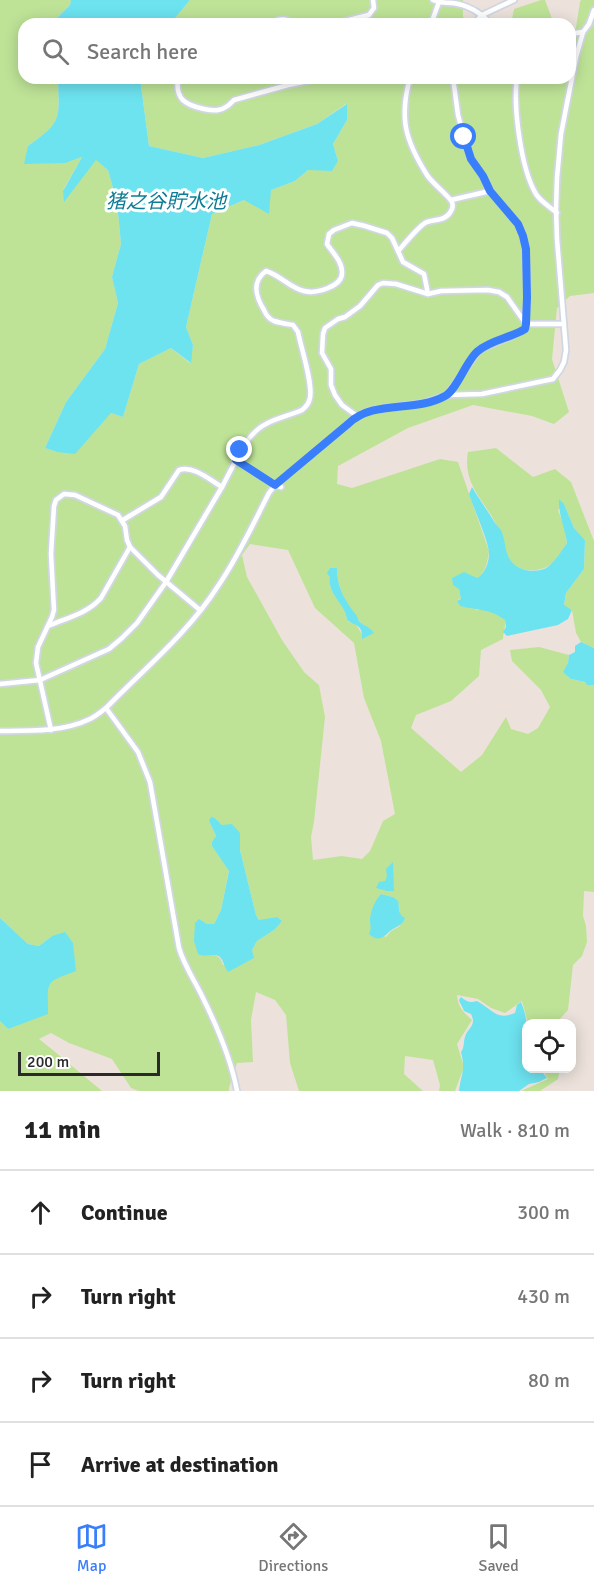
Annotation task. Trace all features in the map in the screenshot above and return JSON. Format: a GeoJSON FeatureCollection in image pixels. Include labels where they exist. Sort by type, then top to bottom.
{"type":"FeatureCollection","features":[{"type":"Feature","properties":{"kind":"street"},"geometry":{"type":"LineString","coordinates":[[357,18],[369,15],[374,8],[373,0]]}},
{"type":"Feature","properties":{"kind":"street"},"geometry":{"type":"LineString","coordinates":[[479,18],[514,0]]}},
{"type":"Feature","properties":{"kind":"street"},"geometry":{"type":"LineString","coordinates":[[432,18],[436,1],[456,4],[485,18]]}},
{"type":"Feature","properties":{"kind":"street"},"geometry":{"type":"LineString","coordinates":[[576,61],[583,32],[594,10]]}},
{"type":"Feature","properties":{"kind":"street"},"geometry":{"type":"LineString","coordinates":[[576,33],[583,32]]}},
{"type":"Feature","properties":{"kind":"street"},"geometry":{"type":"LineString","coordinates":[[178,84],[180,97],[185,103],[213,111],[229,106],[234,100],[293,84]]}},
{"type":"Feature","properties":{"kind":"street"},"geometry":{"type":"LineString","coordinates":[[398,251],[425,222],[444,218],[453,207],[451,200],[428,176],[407,138],[404,117],[408,84]]}},
{"type":"Feature","properties":{"kind":"street"},"geometry":{"type":"LineString","coordinates":[[447,395],[478,350],[514,335],[525,329],[526,324],[526,249],[523,236],[518,224],[490,191],[471,159],[464,137],[454,84]]}},
{"type":"Feature","properties":{"kind":"street"},"geometry":{"type":"LineString","coordinates":[[517,84],[518,127],[525,164],[537,195],[556,213]]}},
{"type":"Feature","properties":{"kind":"street"},"geometry":{"type":"LineString","coordinates":[[0,730],[51,730],[86,721],[106,708],[183,631],[218,587],[275,485],[357,416],[372,410],[423,404],[447,395],[482,394],[553,379],[564,362],[566,350],[556,213],[561,134],[571,84]]}},
{"type":"Feature","properties":{"kind":"street"},"geometry":{"type":"LineString","coordinates":[[451,200],[490,191]]}},
{"type":"Feature","properties":{"kind":"street"},"geometry":{"type":"LineString","coordinates":[[0,684],[40,680],[116,644],[136,623],[166,582],[222,487],[240,450],[265,424],[302,410],[306,406],[311,397],[310,384],[298,332],[293,325],[274,321],[267,316],[256,294],[258,279],[262,274],[272,273],[306,292],[316,292],[333,285],[340,280],[342,271],[327,240],[329,234],[334,230],[352,223],[387,233],[392,238],[402,262],[424,274],[428,294]]}},
{"type":"Feature","properties":{"kind":"street"},"geometry":{"type":"LineString","coordinates":[[357,416],[342,405],[335,395],[331,384],[331,369],[322,353],[323,334],[325,328],[360,306],[378,285],[396,284],[428,294],[441,291],[488,290],[499,292],[507,297],[526,324]]}},
{"type":"Feature","properties":{"kind":"street"},"geometry":{"type":"LineString","coordinates":[[526,324],[564,324]]}},
{"type":"Feature","properties":{"kind":"street"},"geometry":{"type":"LineString","coordinates":[[236,460],[281,487]]}},
{"type":"Feature","properties":{"kind":"street"},"geometry":{"type":"LineString","coordinates":[[123,520],[161,497],[182,468],[190,468],[222,487]]}},
{"type":"Feature","properties":{"kind":"street"},"geometry":{"type":"LineString","coordinates":[[51,730],[36,654],[54,610],[51,554],[54,506],[59,496],[75,495],[113,512],[123,520],[130,547],[166,582],[200,610]]}},
{"type":"Feature","properties":{"kind":"street"},"geometry":{"type":"LineString","coordinates":[[48,626],[95,604],[101,598],[130,547]]}},
{"type":"Feature","properties":{"kind":"street"},"geometry":{"type":"LineString","coordinates":[[106,708],[138,752],[150,782],[179,948],[183,962],[211,1014],[237,1091]]}},
{"type":"Feature","properties":{"kind":"green space"},"geometry":{"type":"Polygon","coordinates":[[[0,0],[71,0],[70,5],[57,18],[18,18],[18,84],[58,84],[59,102],[56,118],[48,131],[28,146],[54,161],[65,162],[82,157],[63,190],[96,159],[108,170],[117,202],[121,244],[112,277],[118,303],[105,349],[66,402],[45,448],[57,452],[111,413],[123,417],[139,364],[171,348],[190,363],[193,345],[186,327],[212,214],[295,181],[308,170],[338,161],[333,144],[347,120],[346,104],[317,124],[259,145],[203,158],[149,146],[141,84],[576,84],[576,27],[580,2],[581,0],[594,0],[594,293],[570,296],[557,308],[552,359],[569,412],[554,424],[532,416],[473,405],[408,428],[338,466],[337,484],[352,488],[440,459],[458,462],[489,551],[483,571],[476,579],[459,589],[461,599],[457,600],[477,610],[484,609],[497,614],[505,620],[503,639],[481,650],[479,676],[451,701],[416,715],[411,728],[461,772],[482,755],[506,717],[511,729],[528,734],[538,728],[550,707],[541,690],[512,661],[510,650],[539,647],[569,655],[571,679],[594,685],[594,892],[584,891],[583,916],[587,942],[582,956],[573,965],[568,1010],[560,1019],[527,1019],[522,1001],[505,1013],[491,1008],[478,999],[457,995],[458,1003],[472,1020],[457,1044],[464,1067],[455,1091],[439,1091],[440,1085],[433,1060],[405,1056],[404,1074],[423,1091],[299,1091],[290,1063],[286,1015],[275,1000],[256,992],[251,1020],[253,1062],[237,1063],[229,1091],[139,1091],[131,1088],[112,1059],[69,1043],[51,1033],[39,1039],[102,1091],[0,1091],[0,1021],[8,1029],[53,980],[52,936],[39,946],[28,944],[0,918],[0,0]],[[250,544],[242,555],[247,577],[282,640],[304,672],[319,685],[325,717],[311,837],[313,860],[342,856],[362,859],[370,851],[383,821],[395,814],[381,741],[364,698],[354,643],[315,608],[288,550],[250,544]],[[337,568],[330,583],[331,589],[342,606],[347,620],[355,623],[362,634],[374,633],[359,621],[350,609],[339,583],[337,568]],[[215,818],[209,821],[216,836],[212,846],[229,870],[221,910],[214,924],[207,924],[199,920],[213,954],[220,958],[223,965],[252,950],[257,941],[274,930],[277,917],[260,921],[256,915],[240,850],[240,833],[222,825],[215,818]],[[381,894],[372,911],[372,930],[386,937],[400,926],[399,905],[393,897],[381,894]]]}},
{"type":"Feature","properties":{"kind":"green space"},"geometry":{"type":"Polygon","coordinates":[[[190,0],[463,0],[464,18],[175,18],[190,0]]]}},
{"type":"Feature","properties":{"kind":"green space"},"geometry":{"type":"Polygon","coordinates":[[[545,0],[552,18],[512,18],[514,9],[545,0]]]}},
{"type":"Feature","properties":{"kind":"green space"},"geometry":{"type":"Polygon","coordinates":[[[496,448],[533,477],[555,469],[571,482],[594,541],[594,648],[581,642],[576,633],[572,610],[564,606],[566,593],[584,569],[585,540],[574,528],[564,504],[558,510],[567,543],[555,560],[546,568],[535,570],[519,568],[511,562],[500,529],[473,486],[468,470],[468,452],[496,448]]]}},
{"type":"Feature","properties":{"kind":"green space"},"geometry":{"type":"Polygon","coordinates":[[[544,1073],[559,1073],[558,1079],[540,1091],[521,1091],[548,1079],[544,1073]]]}},
{"type":"Feature","properties":{"kind":"water"},"geometry":{"type":"Polygon","coordinates":[[[71,0],[190,0],[175,18],[57,18],[70,5],[71,0]]]}},
{"type":"Feature","properties":{"kind":"water","name":"猪之谷貯水池"},"geometry":{"type":"Polygon","coordinates":[[[58,84],[141,84],[149,146],[203,158],[259,145],[317,124],[347,104],[347,120],[333,144],[338,161],[332,171],[308,170],[295,181],[271,190],[269,214],[244,200],[212,214],[186,327],[193,345],[191,363],[171,348],[139,364],[123,417],[111,413],[75,454],[45,448],[66,402],[105,349],[118,303],[112,277],[121,244],[117,202],[108,170],[96,160],[64,202],[63,191],[82,157],[65,163],[24,164],[28,146],[48,131],[53,124],[59,102],[58,84]]]}},
{"type":"Feature","properties":{"kind":"water"},"geometry":{"type":"Polygon","coordinates":[[[472,487],[501,530],[511,561],[519,568],[529,571],[545,569],[567,543],[559,499],[564,504],[574,528],[585,540],[584,569],[566,593],[564,605],[572,610],[568,619],[558,625],[507,636],[503,632],[506,627],[505,620],[499,616],[460,606],[457,601],[461,599],[459,589],[453,585],[452,578],[464,572],[477,578],[484,571],[489,557],[486,541],[469,494],[472,487]]]}},
{"type":"Feature","properties":{"kind":"water"},"geometry":{"type":"Polygon","coordinates":[[[330,568],[337,568],[338,582],[345,599],[359,621],[374,633],[362,639],[360,628],[347,620],[344,609],[331,589],[330,577],[327,573],[330,568]]]}},
{"type":"Feature","properties":{"kind":"water"},"geometry":{"type":"Polygon","coordinates":[[[581,642],[594,648],[594,685],[571,679],[563,672],[569,655],[575,652],[575,646],[581,642]]]}},
{"type":"Feature","properties":{"kind":"water"},"geometry":{"type":"Polygon","coordinates":[[[211,817],[222,825],[232,824],[240,833],[240,850],[259,920],[277,917],[282,921],[274,930],[257,941],[252,950],[254,958],[228,972],[220,957],[198,954],[194,941],[195,923],[199,919],[207,924],[214,924],[221,910],[229,871],[212,846],[216,836],[209,821],[211,817]]]}},
{"type":"Feature","properties":{"kind":"water"},"geometry":{"type":"Polygon","coordinates":[[[393,862],[394,891],[376,888],[379,882],[385,881],[386,869],[393,862]]]}},
{"type":"Feature","properties":{"kind":"water"},"geometry":{"type":"Polygon","coordinates":[[[381,894],[398,901],[400,913],[405,918],[401,924],[378,938],[369,934],[370,919],[374,905],[381,894]]]}},
{"type":"Feature","properties":{"kind":"water"},"geometry":{"type":"Polygon","coordinates":[[[0,918],[28,944],[39,946],[52,936],[65,932],[73,943],[76,971],[50,984],[48,1014],[8,1029],[0,1021],[0,918]]]}},
{"type":"Feature","properties":{"kind":"water"},"geometry":{"type":"Polygon","coordinates":[[[461,997],[469,1002],[477,1001],[494,1013],[503,1016],[515,1013],[517,1005],[521,1002],[526,1019],[522,1019],[522,1073],[543,1073],[547,1078],[529,1084],[519,1091],[459,1091],[463,1068],[461,1052],[473,1018],[471,1014],[464,1011],[459,1000],[461,997]]]}},
{"type":"Feature","properties":{"kind":"route"},"geometry":{"type":"LineString","coordinates":[[240,450],[236,460],[275,485],[357,416],[372,410],[423,404],[447,395],[478,350],[525,329],[526,249],[523,236],[518,224],[490,191],[471,159],[464,137]]}}]}
